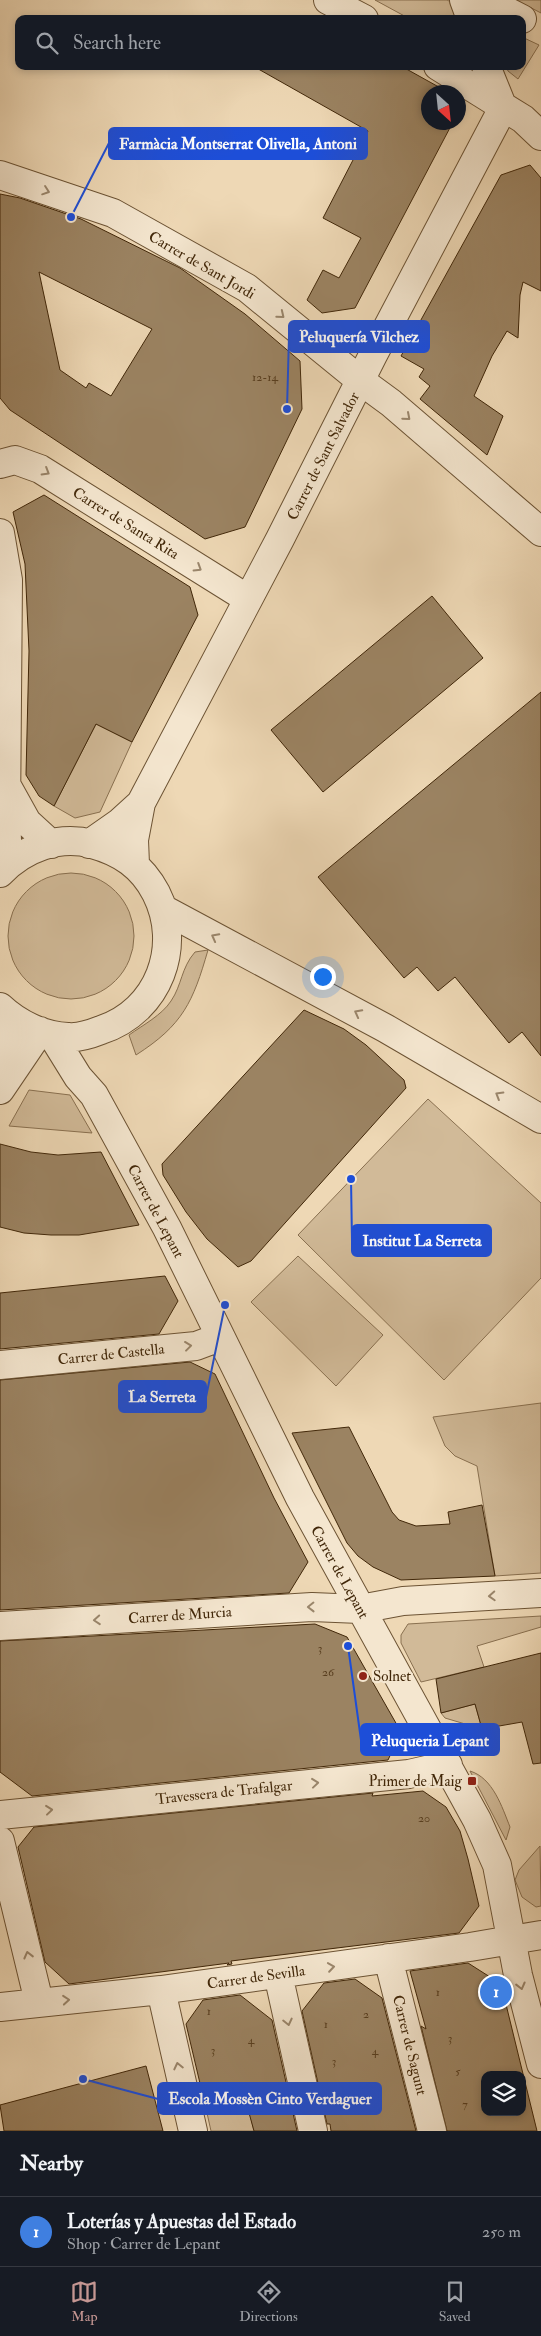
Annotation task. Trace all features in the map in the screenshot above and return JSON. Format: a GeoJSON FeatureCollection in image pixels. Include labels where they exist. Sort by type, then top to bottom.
{"type":"FeatureCollection","features":[{"type":"Feature","properties":{"kind":"street"},"geometry":{"type":"LineString","coordinates":[[328,0],[356,15]]}},
{"type":"Feature","properties":{"kind":"street"},"geometry":{"type":"LineString","coordinates":[[464,0],[470,15]]}},
{"type":"Feature","properties":{"kind":"street"},"geometry":{"type":"LineString","coordinates":[[485,0],[514,15]]}},
{"type":"Feature","properties":{"kind":"street"},"geometry":{"type":"LineString","coordinates":[[526,21],[541,29]]}},
{"type":"Feature","properties":{"kind":"street"},"geometry":{"type":"LineString","coordinates":[[444,70],[523,119],[541,136]]}},
{"type":"Feature","properties":{"kind":"street"},"geometry":{"type":"LineString","coordinates":[[488,70],[503,108]]}},
{"type":"Feature","properties":{"kind":"street","name":"Carrer de Sant Salvador"},"geometry":{"type":"LineString","coordinates":[[135,864],[134,840],[141,803],[280,540],[360,381],[503,108]]}},
{"type":"Feature","properties":{"kind":"street","name":"Carrer de Sant Jordi"},"geometry":{"type":"LineString","coordinates":[[0,175],[113,213],[247,288],[360,381],[391,403],[541,532]]}},
{"type":"Feature","properties":{"kind":"street","name":"Carrer de Santa Rita"},"geometry":{"type":"LineString","coordinates":[[0,464],[15,460],[40,469],[248,599]]}},
{"type":"Feature","properties":{"kind":"street"},"geometry":{"type":"LineString","coordinates":[[1,542],[8,580],[6,785],[3,866]]}},
{"type":"Feature","properties":{"kind":"street"},"geometry":{"type":"LineString","coordinates":[[6,785],[27,822],[51,844]]}},
{"type":"Feature","properties":{"kind":"street","name":"Carrer de Sant Salvador"},"geometry":{"type":"LineString","coordinates":[[89,844],[119,823],[141,803]]}},
{"type":"Feature","properties":{"kind":"street"},"geometry":{"type":"LineString","coordinates":[[2,1009],[46,1033],[70,1038],[117,1025],[140,1008],[163,971],[169,946],[165,910],[150,880],[135,864],[113,850],[79,841],[51,844],[40,846],[3,866]]}},
{"type":"Feature","properties":{"kind":"street"},"geometry":{"type":"LineString","coordinates":[[165,910],[385,1028],[541,1119]]}},
{"type":"Feature","properties":{"kind":"street"},"geometry":{"type":"LineString","coordinates":[[0,1074],[5,1046],[2,1009]]}},
{"type":"Feature","properties":{"kind":"street"},"geometry":{"type":"LineString","coordinates":[[0,1090],[46,1033]]}},
{"type":"Feature","properties":{"kind":"street","name":"Carrer de Lepant"},"geometry":{"type":"LineString","coordinates":[[46,1033],[94,1095],[167,1228],[300,1498],[477,1820],[497,1866],[518,1975],[541,2064]]}},
{"type":"Feature","properties":{"kind":"street","name":"Carrer de Lepant"},"geometry":{"type":"LineString","coordinates":[[86,1035],[86,1064],[94,1095]]}},
{"type":"Feature","properties":{"kind":"street","name":"Carrer de Castella"},"geometry":{"type":"LineString","coordinates":[[0,1365],[196,1346],[220,1337]]}},
{"type":"Feature","properties":{"kind":"street","name":"Carrer de Murcia"},"geometry":{"type":"LineString","coordinates":[[0,1626],[312,1607],[360,1609],[403,1601],[541,1593]]}},
{"type":"Feature","properties":{"kind":"street","name":"Travessera de Trafalgar"},"geometry":{"type":"LineString","coordinates":[[0,1815],[409,1774],[448,1765]]}},
{"type":"Feature","properties":{"kind":"street"},"geometry":{"type":"LineString","coordinates":[[0,1841],[40,2002]]}},
{"type":"Feature","properties":{"kind":"street","name":"Carrer de Sevilla"},"geometry":{"type":"LineString","coordinates":[[0,2007],[160,1990],[470,1947],[512,1938],[541,1935]]}},
{"type":"Feature","properties":{"kind":"street","name":"Carrer de Sagunt"},"geometry":{"type":"LineString","coordinates":[[388,1958],[432,2131]]}},
{"type":"Feature","properties":{"kind":"street"},"geometry":{"type":"LineString","coordinates":[[278,1974],[314,2131]]}},
{"type":"Feature","properties":{"kind":"street"},"geometry":{"type":"LineString","coordinates":[[160,1990],[193,2131]]}},
{"type":"Feature","properties":{"kind":"shaded area"},"geometry":{"type":"Polygon","coordinates":[[[375,0],[447,0],[453,3],[456,15],[403,15],[375,0]]]}},
{"type":"Feature","properties":{"kind":"shaded area"},"geometry":{"type":"Polygon","coordinates":[[[516,0],[541,0],[541,13],[516,0]]]}},
{"type":"Feature","properties":{"kind":"shaded area"},"geometry":{"type":"Polygon","coordinates":[[[526,39],[539,45],[526,66],[526,39]]]}},
{"type":"Feature","properties":{"kind":"shaded area"},"geometry":{"type":"Polygon","coordinates":[[[508,70],[524,70],[518,79],[508,70]]]}},
{"type":"Feature","properties":{"kind":"shaded area"},"geometry":{"type":"Polygon","coordinates":[[[96,724],[132,742],[100,812],[75,818],[54,806],[96,724]]]}},
{"type":"Feature","properties":{"kind":"shaded area"},"geometry":{"type":"Polygon","coordinates":[[[71,873],[95,878],[106,883],[116,891],[124,901],[129,912],[134,936],[129,960],[124,971],[116,981],[106,989],[95,994],[71,999],[47,994],[36,989],[26,981],[18,971],[13,960],[8,936],[13,912],[18,901],[26,891],[36,883],[47,878],[71,873]]]}},
{"type":"Feature","properties":{"kind":"shaded area"},"geometry":{"type":"Polygon","coordinates":[[[208,950],[197,984],[184,1011],[165,1033],[136,1055],[129,1035],[163,1011],[175,995],[190,958],[195,952],[208,950]]]}},
{"type":"Feature","properties":{"kind":"shaded area"},"geometry":{"type":"Polygon","coordinates":[[[29,1090],[70,1095],[92,1133],[9,1126],[29,1090]]]}},
{"type":"Feature","properties":{"kind":"shaded area"},"geometry":{"type":"Polygon","coordinates":[[[428,1099],[541,1203],[541,1278],[444,1380],[298,1235],[428,1099]]]}},
{"type":"Feature","properties":{"kind":"shaded area"},"geometry":{"type":"Polygon","coordinates":[[[298,1256],[383,1335],[336,1386],[251,1302],[298,1256]]]}},
{"type":"Feature","properties":{"kind":"shaded area"},"geometry":{"type":"Polygon","coordinates":[[[541,1403],[541,1573],[495,1576],[477,1466],[455,1456],[445,1446],[433,1417],[541,1403]]]}},
{"type":"Feature","properties":{"kind":"shaded area"},"geometry":{"type":"Polygon","coordinates":[[[541,1616],[541,1627],[477,1646],[484,1667],[421,1682],[401,1643],[401,1635],[408,1624],[541,1616]]]}},
{"type":"Feature","properties":{"kind":"shaded area"},"geometry":{"type":"Polygon","coordinates":[[[475,1704],[482,1729],[445,1718],[441,1713],[475,1704]]]}},
{"type":"Feature","properties":{"kind":"shaded area"},"geometry":{"type":"Polygon","coordinates":[[[470,1771],[485,1780],[496,1794],[510,1827],[506,1840],[470,1771]]]}},
{"type":"Feature","properties":{"kind":"shaded area"},"geometry":{"type":"Polygon","coordinates":[[[540,1846],[541,1906],[536,1907],[522,1897],[515,1880],[519,1870],[540,1846]]]}},
{"type":"Feature","properties":{"kind":"shaded area"},"geometry":{"type":"Polygon","coordinates":[[[247,2102],[254,2131],[211,2131],[207,2113],[247,2102]]]}},
{"type":"Feature","properties":{"kind":"building"},"geometry":{"type":"Polygon","coordinates":[[[260,70],[408,70],[435,85],[421,85],[421,130],[449,130],[355,308],[322,313],[307,300],[323,270],[339,278],[361,238],[323,218],[368,131],[260,70]]]}},
{"type":"Feature","properties":{"kind":"building"},"geometry":{"type":"Polygon","coordinates":[[[530,165],[541,178],[541,291],[523,282],[520,295],[518,338],[507,331],[492,356],[474,396],[503,416],[487,455],[420,399],[430,386],[419,377],[424,369],[401,356],[501,175],[530,165]]]}},
{"type":"Feature","properties":{"kind":"building"},"geometry":{"type":"Polygon","coordinates":[[[0,194],[20,198],[81,219],[180,268],[245,314],[300,361],[302,409],[245,527],[205,539],[10,410],[0,398],[0,194]],[[39,272],[60,370],[86,388],[89,383],[111,396],[152,329],[39,272]]]}},
{"type":"Feature","properties":{"kind":"building"},"geometry":{"type":"Polygon","coordinates":[[[44,495],[190,587],[198,615],[132,742],[96,724],[54,806],[39,796],[26,775],[29,651],[25,564],[13,512],[44,495]]]}},
{"type":"Feature","properties":{"kind":"building"},"geometry":{"type":"Polygon","coordinates":[[[432,596],[483,658],[323,792],[271,730],[432,596]]]}},
{"type":"Feature","properties":{"kind":"building"},"geometry":{"type":"Polygon","coordinates":[[[541,692],[541,1056],[522,1032],[509,1043],[455,977],[438,991],[417,967],[404,978],[318,877],[541,692]]]}},
{"type":"Feature","properties":{"kind":"building"},"geometry":{"type":"Polygon","coordinates":[[[304,1010],[344,1029],[366,1045],[404,1080],[406,1088],[251,1261],[238,1267],[207,1239],[186,1212],[163,1175],[162,1164],[304,1010]]]}},
{"type":"Feature","properties":{"kind":"building"},"geometry":{"type":"Polygon","coordinates":[[[0,1144],[31,1152],[58,1155],[101,1152],[139,1225],[79,1235],[24,1233],[0,1227],[0,1144]]]}},
{"type":"Feature","properties":{"kind":"building"},"geometry":{"type":"Polygon","coordinates":[[[165,1276],[178,1301],[159,1334],[0,1349],[0,1293],[165,1276]]]}},
{"type":"Feature","properties":{"kind":"building"},"geometry":{"type":"Polygon","coordinates":[[[190,1362],[215,1374],[274,1498],[308,1562],[289,1593],[0,1610],[0,1380],[190,1362]]]}},
{"type":"Feature","properties":{"kind":"building"},"geometry":{"type":"Polygon","coordinates":[[[349,1427],[392,1512],[399,1520],[416,1526],[450,1524],[448,1512],[482,1505],[495,1576],[401,1580],[373,1567],[358,1556],[347,1543],[292,1433],[349,1427]]]}},
{"type":"Feature","properties":{"kind":"building"},"geometry":{"type":"Polygon","coordinates":[[[315,1624],[347,1637],[401,1732],[388,1760],[32,1796],[0,1772],[0,1641],[315,1624]]]}},
{"type":"Feature","properties":{"kind":"building"},"geometry":{"type":"Polygon","coordinates":[[[541,1653],[541,1763],[533,1764],[522,1722],[482,1729],[475,1704],[441,1713],[436,1679],[541,1653]]]}},
{"type":"Feature","properties":{"kind":"building"},"geometry":{"type":"Polygon","coordinates":[[[423,1791],[446,1807],[460,1831],[468,1859],[479,1906],[459,1933],[231,1961],[232,1964],[227,1965],[229,1963],[69,1984],[45,1962],[18,1847],[34,1827],[373,1793],[372,1796],[423,1791]]]}},
{"type":"Feature","properties":{"kind":"building"},"geometry":{"type":"Polygon","coordinates":[[[468,1963],[501,1984],[522,2071],[481,2071],[481,2116],[526,2116],[526,2086],[537,2131],[447,2131],[421,2026],[426,2029],[410,1971],[468,1963]]]}},
{"type":"Feature","properties":{"kind":"building"},"geometry":{"type":"Polygon","coordinates":[[[355,1979],[382,1998],[416,2131],[331,2131],[330,2124],[327,2124],[302,2011],[324,1983],[355,1979]]]}},
{"type":"Feature","properties":{"kind":"building"},"geometry":{"type":"Polygon","coordinates":[[[240,1995],[272,2020],[297,2131],[254,2131],[246,2102],[207,2113],[186,2024],[203,2000],[240,1995]]]}},
{"type":"Feature","properties":{"kind":"building"},"geometry":{"type":"Polygon","coordinates":[[[146,2066],[163,2131],[4,2131],[0,2105],[146,2066]]]}},
{"type":"Feature","properties":{"kind":"place","name":"Farmàcia Montserrat Olivella, Antoni"},"geometry":{"type":"Point","coordinates":[71,217]}},
{"type":"Feature","properties":{"kind":"place","name":"Peluquería Vilchez"},"geometry":{"type":"Point","coordinates":[287,409]}},
{"type":"Feature","properties":{"kind":"place","name":"Institut La Serreta"},"geometry":{"type":"Point","coordinates":[351,1179]}},
{"type":"Feature","properties":{"kind":"place","name":"La Serreta"},"geometry":{"type":"Point","coordinates":[225,1305]}},
{"type":"Feature","properties":{"kind":"place","name":"Peluqueria Lepant"},"geometry":{"type":"Point","coordinates":[348,1646]}},
{"type":"Feature","properties":{"kind":"place","name":"Solnet"},"geometry":{"type":"Point","coordinates":[363,1676]}},
{"type":"Feature","properties":{"kind":"place","name":"Primer de Maig"},"geometry":{"type":"Point","coordinates":[472,1781]}},
{"type":"Feature","properties":{"kind":"place","name":"Loterías y Apuestas del Estado"},"geometry":{"type":"Point","coordinates":[496,1992]}},
{"type":"Feature","properties":{"kind":"place","name":"Escola Mossèn Cinto Verdaguer"},"geometry":{"type":"Point","coordinates":[83,2079]}}]}
